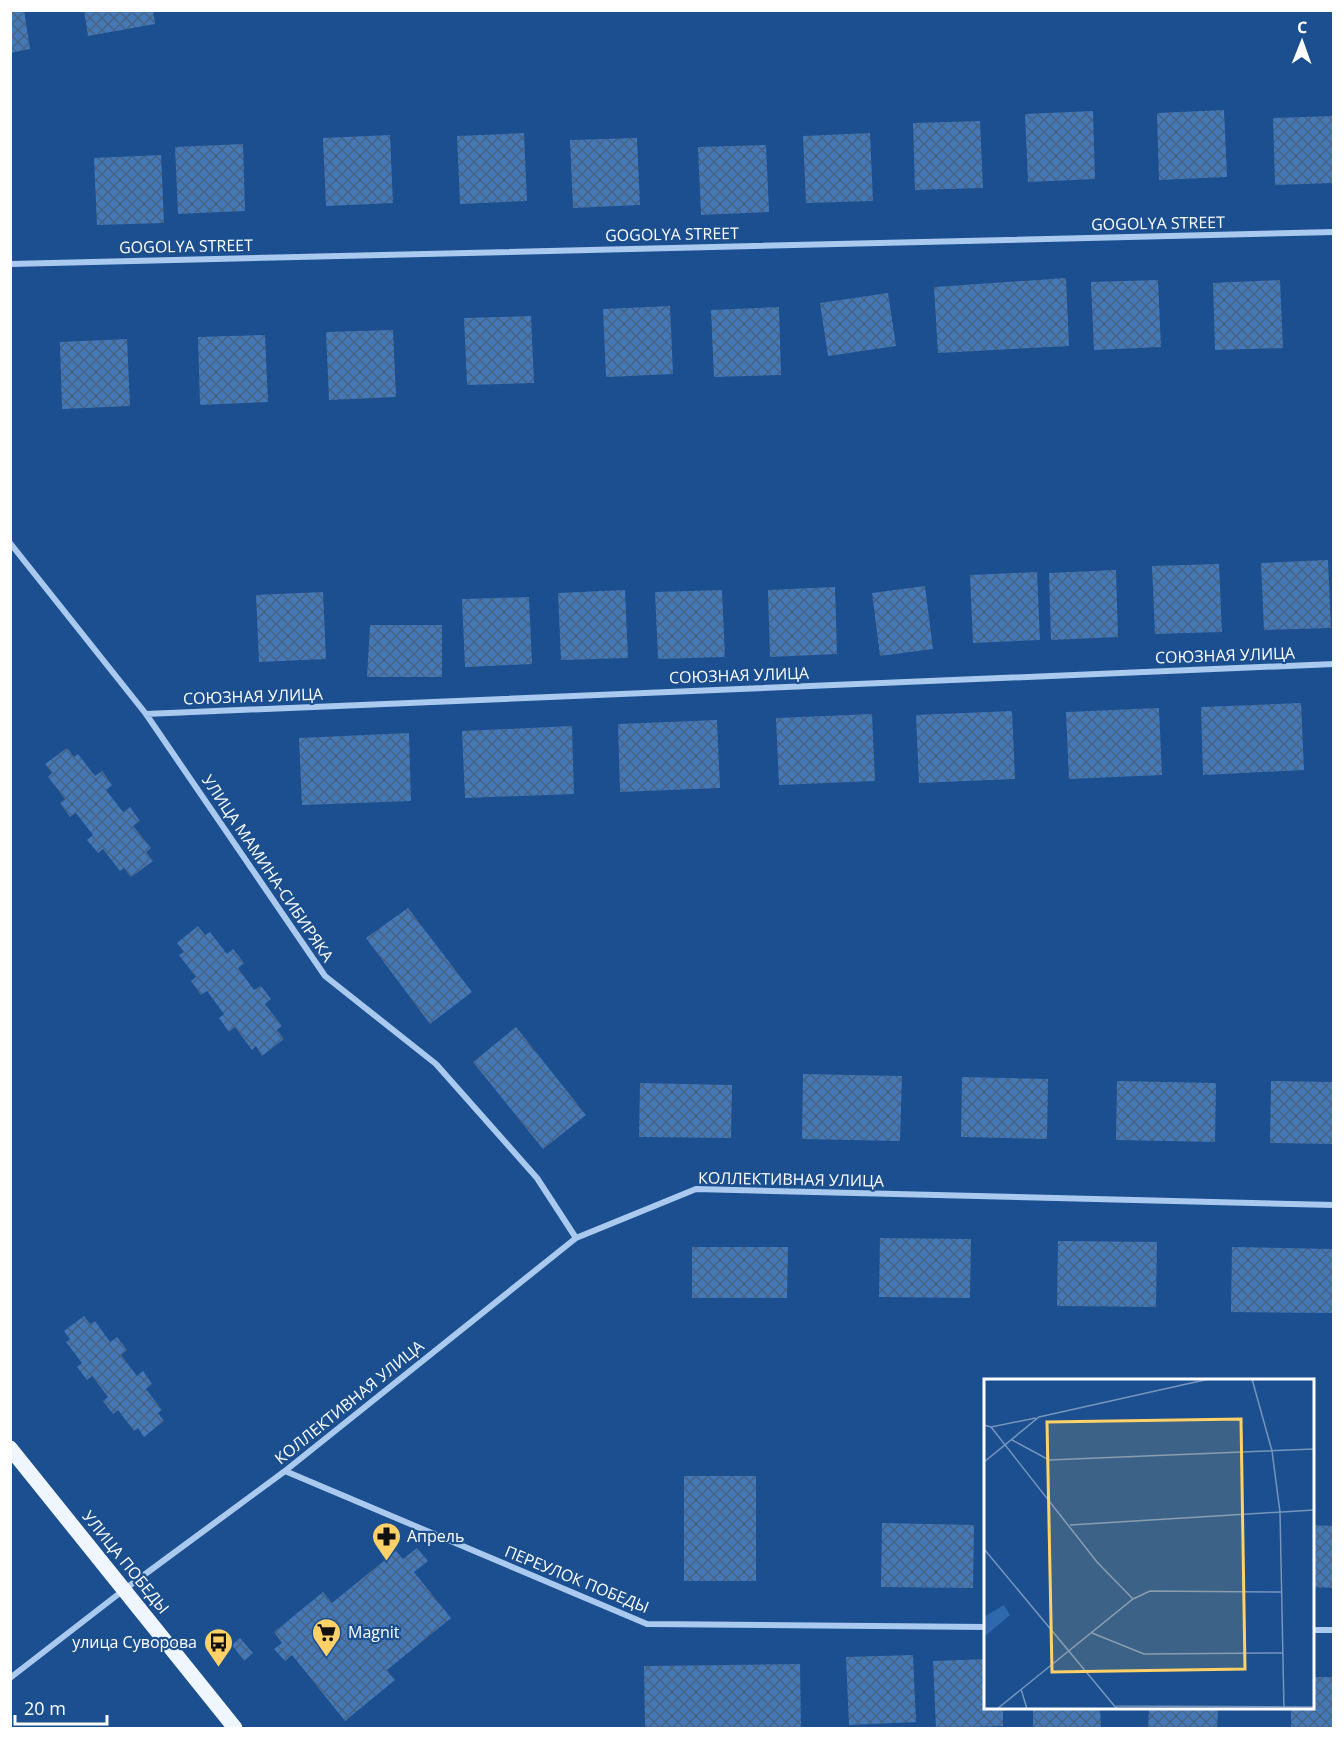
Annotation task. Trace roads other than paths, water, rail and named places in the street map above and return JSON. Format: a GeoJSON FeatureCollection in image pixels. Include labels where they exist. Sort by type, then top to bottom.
{"type":"FeatureCollection","features":[{"type":"Feature","properties":{"kind":"main road","name":"УЛИЦА ПОБЕДЫ"},"geometry":{"type":"LineString","coordinates":[[10,1448],[235,1728]]}},
{"type":"Feature","properties":{"kind":"street","name":"GOGOLYA STREET"},"geometry":{"type":"LineString","coordinates":[[10,264],[1334,232]]}},
{"type":"Feature","properties":{"kind":"street","name":"УЛИЦА МАМИНА-СИБИРЯКА"},"geometry":{"type":"LineString","coordinates":[[10,543],[146,714],[325,976],[436,1064],[537,1178],[576,1238]]}},
{"type":"Feature","properties":{"kind":"street","name":"СОЮЗНАЯ УЛИЦА"},"geometry":{"type":"LineString","coordinates":[[146,714],[1334,664]]}},
{"type":"Feature","properties":{"kind":"street","name":"КОЛЛЕКТИВНАЯ УЛИЦА"},"geometry":{"type":"LineString","coordinates":[[125,1589],[285,1472],[576,1238],[696,1189],[1334,1205]]}},
{"type":"Feature","properties":{"kind":"street","name":"ПЕРЕУЛОК ПОБЕДЫ"},"geometry":{"type":"LineString","coordinates":[[285,1472],[647,1624],[984,1627]]}},
{"type":"Feature","properties":{"kind":"street"},"geometry":{"type":"LineString","coordinates":[[10,1678],[125,1589]]}},
{"type":"Feature","properties":{"kind":"street"},"geometry":{"type":"LineString","coordinates":[[1314,1630],[1334,1630]]}},
{"type":"Feature","properties":{"kind":"place","name":"Апрель"},"geometry":{"type":"Point","coordinates":[386,1562]}},
{"type":"Feature","properties":{"kind":"place","name":"Magnit"},"geometry":{"type":"Point","coordinates":[327,1658]}},
{"type":"Feature","properties":{"kind":"place","name":"улица Суворова"},"geometry":{"type":"Point","coordinates":[218,1668]}}]}
